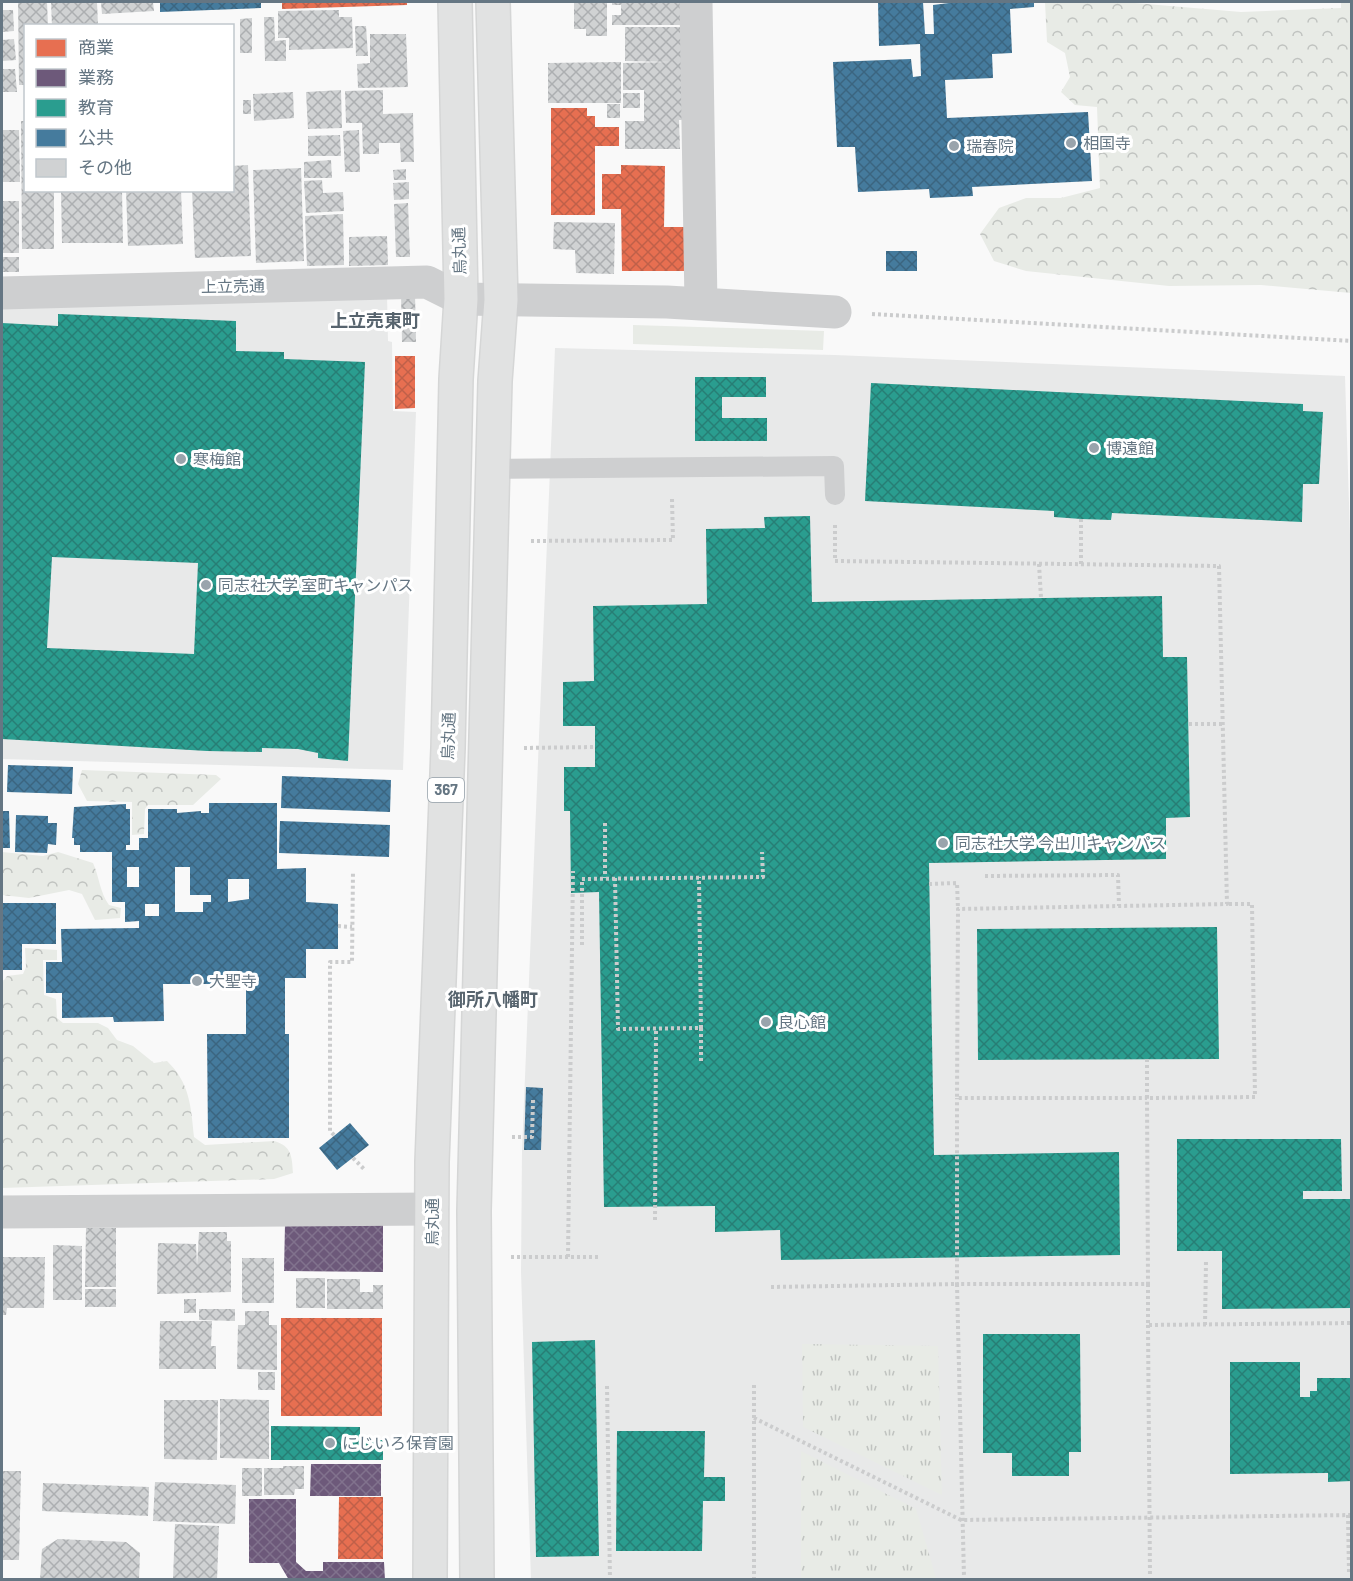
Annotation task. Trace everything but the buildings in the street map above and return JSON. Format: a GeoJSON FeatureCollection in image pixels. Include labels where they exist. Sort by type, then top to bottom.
{"type":"FeatureCollection","features":[{"type":"Feature","properties":{"kind":"highway","name":"烏丸通"},"geometry":{"type":"LineString","coordinates":[[430,1580],[432,1209],[448,748],[456,379],[461,299],[455,2]]}},
{"type":"Feature","properties":{"kind":"highway","name":"367"},"geometry":{"type":"LineString","coordinates":[[477,1580],[474,1211],[495,381],[501,300],[493,2]]}},
{"type":"Feature","properties":{"kind":"street"},"geometry":{"type":"LineString","coordinates":[[696,2],[701,304]]}},
{"type":"Feature","properties":{"kind":"street","name":"上立売通"},"geometry":{"type":"LineString","coordinates":[[2,293],[428,282],[461,299]]}},
{"type":"Feature","properties":{"kind":"street"},"geometry":{"type":"LineString","coordinates":[[461,299],[701,304],[836,312]]}},
{"type":"Feature","properties":{"kind":"street"},"geometry":{"type":"LineString","coordinates":[[2,1212],[432,1209]]}},
{"type":"Feature","properties":{"kind":"lane"},"geometry":{"type":"LineString","coordinates":[[494,469],[834,466],[836,495]]}},
{"type":"Feature","properties":{"kind":"path"},"geometry":{"type":"LineString","coordinates":[[836,312],[1352,341]]}},
{"type":"Feature","properties":{"kind":"path"},"geometry":{"type":"LineString","coordinates":[[836,495],[836,561],[1218,566],[1227,904]]}},
{"type":"Feature","properties":{"kind":"path"},"geometry":{"type":"LineString","coordinates":[[531,541],[673,540],[671,499],[683,499]]}},
{"type":"Feature","properties":{"kind":"path"},"geometry":{"type":"LineString","coordinates":[[1081,519],[1081,564]]}},
{"type":"Feature","properties":{"kind":"path"},"geometry":{"type":"LineString","coordinates":[[1040,564],[1041,598]]}},
{"type":"Feature","properties":{"kind":"path"},"geometry":{"type":"LineString","coordinates":[[1189,724],[1222,724]]}},
{"type":"Feature","properties":{"kind":"path"},"geometry":{"type":"LineString","coordinates":[[524,748],[595,747]]}},
{"type":"Feature","properties":{"kind":"path"},"geometry":{"type":"LineString","coordinates":[[605,823],[605,878]]}},
{"type":"Feature","properties":{"kind":"path"},"geometry":{"type":"LineString","coordinates":[[582,945],[582,879],[763,877],[762,852]]}},
{"type":"Feature","properties":{"kind":"path"},"geometry":{"type":"LineString","coordinates":[[334,1136],[330,1131],[330,962],[352,962],[353,871]]}},
{"type":"Feature","properties":{"kind":"path"},"geometry":{"type":"LineString","coordinates":[[568,1257],[573,871]]}},
{"type":"Feature","properties":{"kind":"path"},"geometry":{"type":"LineString","coordinates":[[985,876],[1118,875],[1119,906]]}},
{"type":"Feature","properties":{"kind":"path"},"geometry":{"type":"LineString","coordinates":[[699,877],[701,1063]]}},
{"type":"Feature","properties":{"kind":"path"},"geometry":{"type":"LineString","coordinates":[[615,878],[618,1029],[701,1028]]}},
{"type":"Feature","properties":{"kind":"path"},"geometry":{"type":"LineString","coordinates":[[929,884],[957,883],[957,1284],[963,1577]]}},
{"type":"Feature","properties":{"kind":"path"},"geometry":{"type":"LineString","coordinates":[[957,1098],[1255,1097],[1252,904],[958,909]]}},
{"type":"Feature","properties":{"kind":"path"},"geometry":{"type":"LineString","coordinates":[[338,926],[352,927]]}},
{"type":"Feature","properties":{"kind":"path"},"geometry":{"type":"LineString","coordinates":[[655,1220],[656,1029]]}},
{"type":"Feature","properties":{"kind":"path"},"geometry":{"type":"LineString","coordinates":[[1147,1059],[1150,1575]]}},
{"type":"Feature","properties":{"kind":"path"},"geometry":{"type":"LineString","coordinates":[[511,1137],[532,1137],[533,1100]]}},
{"type":"Feature","properties":{"kind":"path"},"geometry":{"type":"LineString","coordinates":[[507,1257],[599,1257]]}},
{"type":"Feature","properties":{"kind":"path"},"geometry":{"type":"LineString","coordinates":[[1205,1325],[1206,1262]]}},
{"type":"Feature","properties":{"kind":"path"},"geometry":{"type":"LineString","coordinates":[[771,1287],[1148,1284]]}},
{"type":"Feature","properties":{"kind":"path"},"geometry":{"type":"LineString","coordinates":[[1148,1326],[1352,1323]]}},
{"type":"Feature","properties":{"kind":"path"},"geometry":{"type":"LineString","coordinates":[[754,1385],[754,1580]]}},
{"type":"Feature","properties":{"kind":"path"},"geometry":{"type":"LineString","coordinates":[[606,1386],[610,1580]]}},
{"type":"Feature","properties":{"kind":"path"},"geometry":{"type":"LineString","coordinates":[[754,1418],[961,1520],[1350,1515],[1349,1572]]}},
{"type":"Feature","properties":{"kind":"shaded area","name":"同志社大学 室町キャンパス"},"geometry":{"type":"Polygon","coordinates":[[[387,294],[388,341],[392,342],[393,411],[416,412],[403,770],[2,759],[2,306],[387,294]]]}},
{"type":"Feature","properties":{"kind":"shaded area","name":"同志社大学 今出川キャンパス"},"geometry":{"type":"Polygon","coordinates":[[[555,348],[835,355],[1345,376],[1352,599],[1351,1579],[531,1580],[521,1272],[522,1150],[555,348]]]}},
{"type":"Feature","properties":{"kind":"green space"},"geometry":{"type":"Polygon","coordinates":[[[1045,2],[1123,2],[1241,12],[1341,8],[1341,2],[1351,2],[1351,293],[1261,285],[1169,286],[1026,271],[994,261],[980,234],[999,208],[1026,198],[1061,198],[1100,188],[1097,107],[1075,105],[1061,92],[1070,77],[1065,53],[1047,42],[1045,2]]]}},
{"type":"Feature","properties":{"kind":"green space"},"geometry":{"type":"Polygon","coordinates":[[[633,325],[824,331],[823,350],[633,344],[633,325]]]}},
{"type":"Feature","properties":{"kind":"green space"},"geometry":{"type":"Polygon","coordinates":[[[82,770],[216,775],[221,779],[193,805],[148,805],[145,809],[144,834],[132,835],[132,802],[87,801],[78,784],[82,770]]]}},
{"type":"Feature","properties":{"kind":"green space"},"geometry":{"type":"Polygon","coordinates":[[[2,852],[43,856],[58,852],[93,863],[109,905],[121,908],[120,918],[95,920],[82,894],[69,890],[29,898],[2,895],[2,852]]]}},
{"type":"Feature","properties":{"kind":"green space"},"geometry":{"type":"Polygon","coordinates":[[[25,948],[57,950],[57,960],[43,960],[44,995],[56,999],[57,1018],[63,1023],[98,1023],[108,1028],[117,1040],[133,1046],[154,1063],[167,1061],[175,1069],[188,1096],[194,1137],[205,1145],[274,1141],[280,1143],[290,1153],[293,1173],[274,1179],[2,1188],[2,983],[7,976],[23,974],[26,967],[25,948]]]}},
{"type":"Feature","properties":{"kind":"green space"},"geometry":{"type":"Polygon","coordinates":[[[802,1344],[938,1346],[942,1495],[803,1427],[802,1344]]]}},
{"type":"Feature","properties":{"kind":"green space"},"geometry":{"type":"Polygon","coordinates":[[[801,1451],[916,1509],[936,1578],[801,1579],[801,1451]]]}},
{"type":"Feature","properties":{"kind":"place","name":"相国寺"},"geometry":{"type":"Point","coordinates":[1071,143]}},
{"type":"Feature","properties":{"kind":"place","name":"瑞春院"},"geometry":{"type":"Point","coordinates":[954,146]}},
{"type":"Feature","properties":{"kind":"place","name":"博遠館"},"geometry":{"type":"Point","coordinates":[1094,448]}},
{"type":"Feature","properties":{"kind":"place","name":"寒梅館"},"geometry":{"type":"Point","coordinates":[181,459]}},
{"type":"Feature","properties":{"kind":"place","name":"同志社大学 室町キャンパス"},"geometry":{"type":"Point","coordinates":[206,585]}},
{"type":"Feature","properties":{"kind":"place","name":"同志社大学 今出川キャンパス"},"geometry":{"type":"Point","coordinates":[943,843]}},
{"type":"Feature","properties":{"kind":"place","name":"大聖寺"},"geometry":{"type":"Point","coordinates":[197,981]}},
{"type":"Feature","properties":{"kind":"place","name":"良心館"},"geometry":{"type":"Point","coordinates":[766,1022]}},
{"type":"Feature","properties":{"kind":"place","name":"にじいろ保育園"},"geometry":{"type":"Point","coordinates":[330,1443]}},
{"type":"Feature","properties":{"kind":"district","name":"上立売東町"},"geometry":{"type":"Point","coordinates":[375,321]}},
{"type":"Feature","properties":{"kind":"district","name":"御所八幡町"},"geometry":{"type":"Point","coordinates":[493,1000]}}]}
